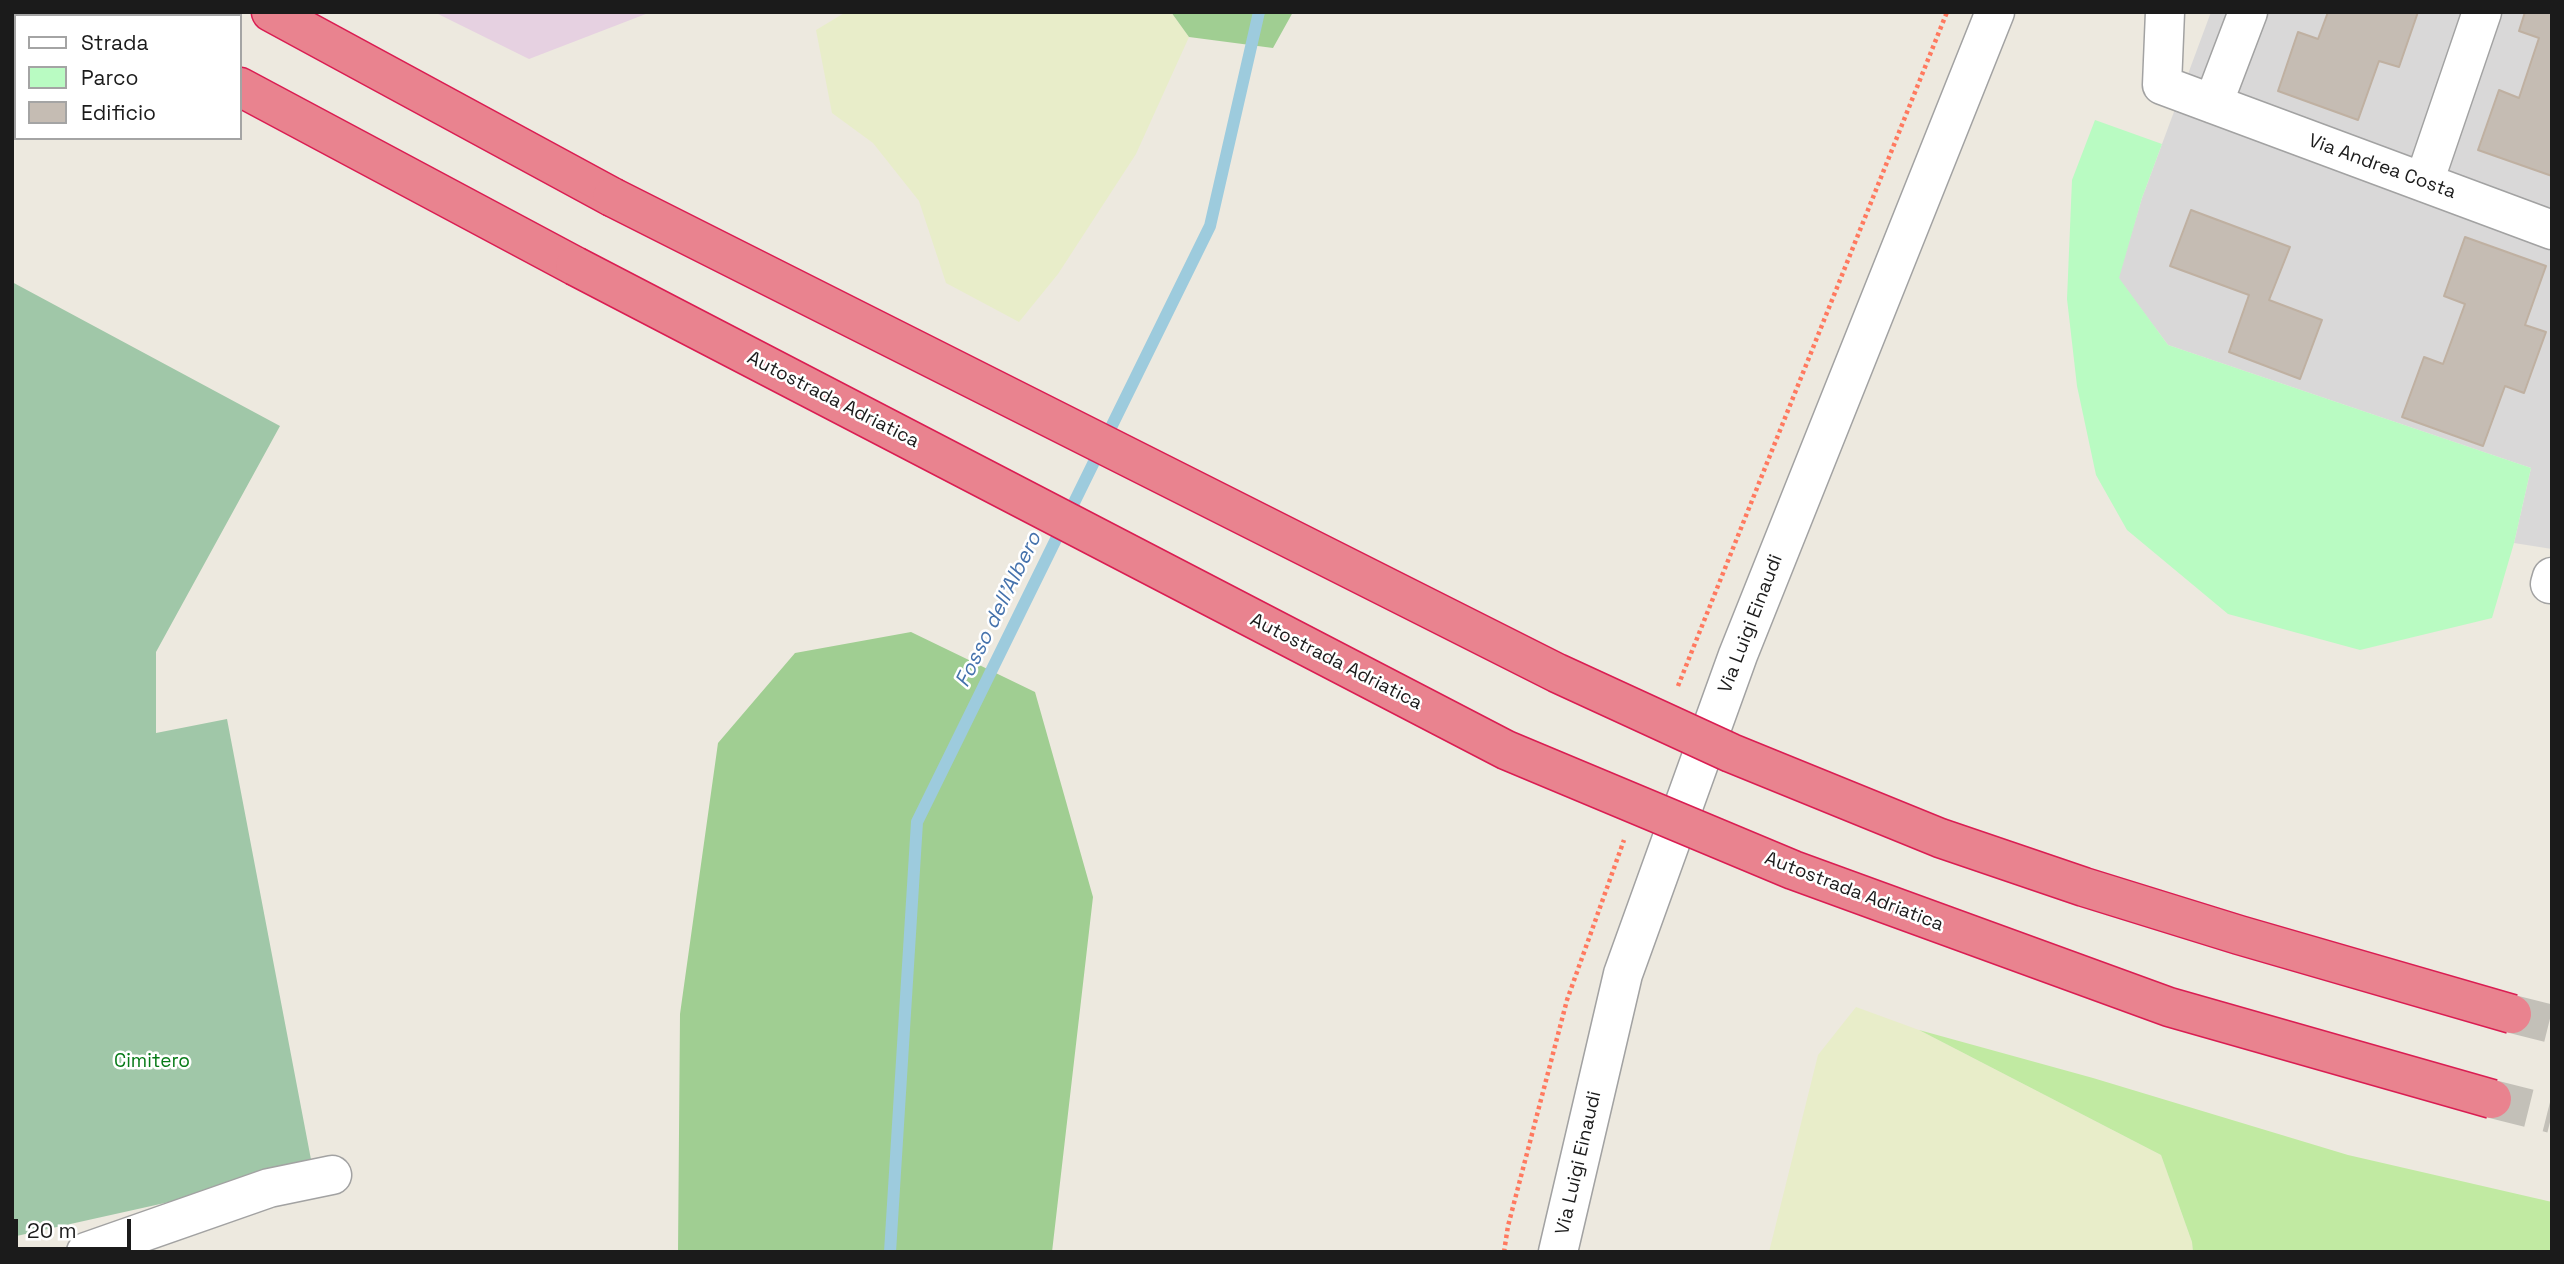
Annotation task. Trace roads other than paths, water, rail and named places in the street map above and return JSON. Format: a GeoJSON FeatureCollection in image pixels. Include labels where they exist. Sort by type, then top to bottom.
{"type":"FeatureCollection","features":[{"type":"Feature","properties":{"kind":"highway"},"geometry":{"type":"LineString","coordinates":[[271,12],[612,197],[1557,673],[1731,753],[1940,838],[2071,883],[2512,1014]]}},
{"type":"Feature","properties":{"kind":"highway","name":"Autostrada Adriatica"},"geometry":{"type":"LineString","coordinates":[[242,88],[575,266],[1506,750],[1793,870],[2169,1007],[2492,1099]]}},
{"type":"Feature","properties":{"kind":"street","name":"Via Luigi Einaudi"},"geometry":{"type":"LineString","coordinates":[[1558,1252],[1623,974],[1738,654],[1995,12]]}},
{"type":"Feature","properties":{"kind":"street"},"geometry":{"type":"LineString","coordinates":[[2165,12],[2162,85],[2213,104],[2248,12]]}},
{"type":"Feature","properties":{"kind":"street"},"geometry":{"type":"LineString","coordinates":[[2424,182],[2482,12]]}},
{"type":"Feature","properties":{"kind":"street","name":"Via Andrea Costa"},"geometry":{"type":"LineString","coordinates":[[2213,104],[2552,230]]}},
{"type":"Feature","properties":{"kind":"street"},"geometry":{"type":"LineString","coordinates":[[86,1252],[269,1188],[332,1175]]}},
{"type":"Feature","properties":{"kind":"waterway","name":"Fosso dell'Albero"},"geometry":{"type":"LineString","coordinates":[[890,1252],[917,822],[1210,226],[1259,12]]}},
{"type":"Feature","properties":{"kind":"tunnel"},"geometry":{"type":"LineString","coordinates":[[2512,1014],[2552,1024]]}},
{"type":"Feature","properties":{"kind":"tunnel"},"geometry":{"type":"LineString","coordinates":[[2492,1099],[2552,1114]]}},
{"type":"Feature","properties":{"kind":"park label","name":"Cimitero"},"geometry":{"type":"Point","coordinates":[152,1062]}}]}
